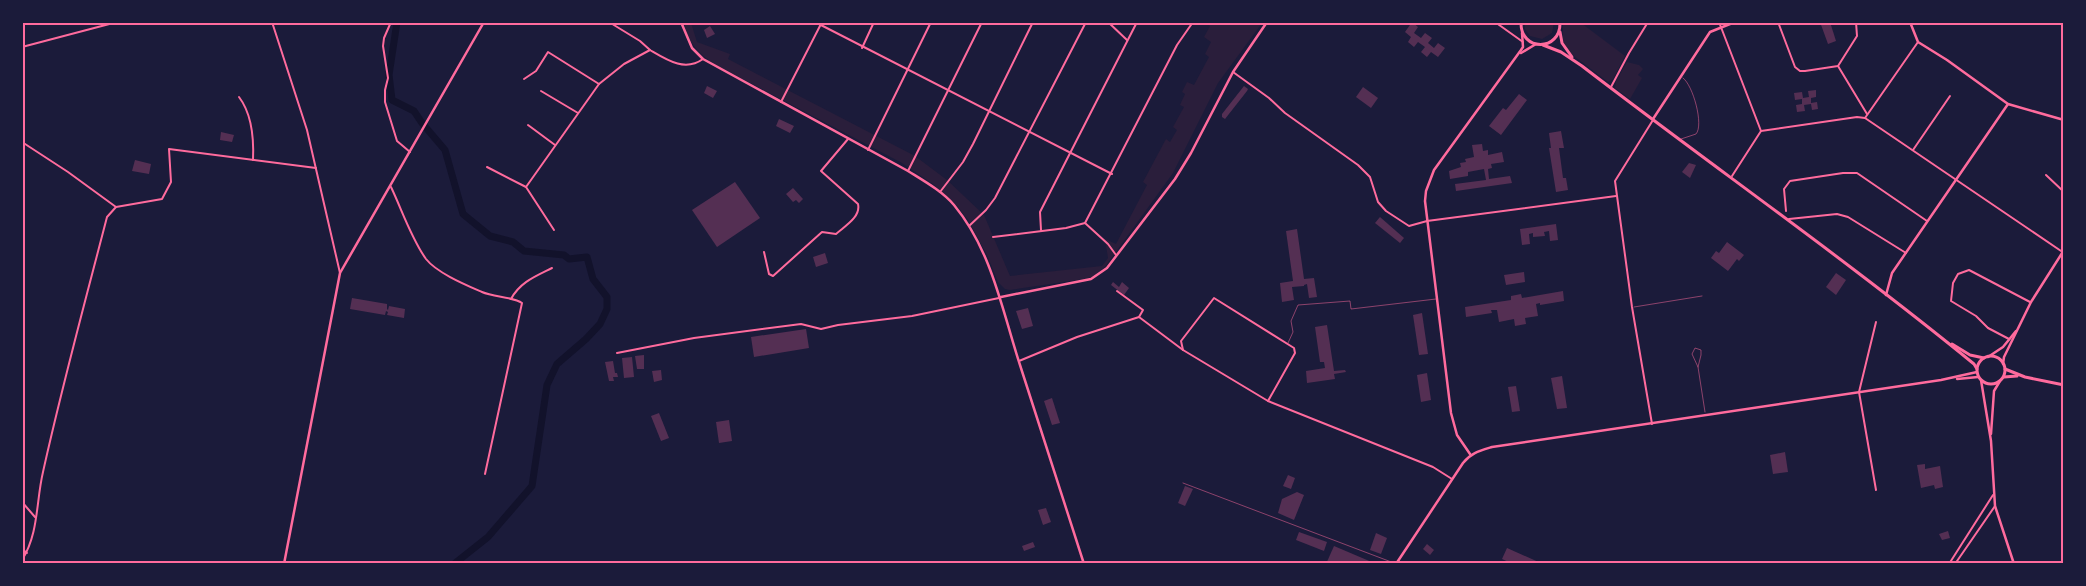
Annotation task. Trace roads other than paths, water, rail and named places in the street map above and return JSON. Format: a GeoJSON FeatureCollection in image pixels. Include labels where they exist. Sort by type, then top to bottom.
{"type":"FeatureCollection","features":[{"type":"Feature","properties":{"kind":"main road"},"geometry":{"type":"LineString","coordinates":[[1521,22],[1522,32],[1528,40],[1561,52],[1582,66],[1936,333],[1974,364],[1980,378],[1990,384],[2000,381],[2003,377],[2005,369],[1997,358],[1970,356],[1936,333]]}},
{"type":"Feature","properties":{"kind":"main road"},"geometry":{"type":"LineString","coordinates":[[1560,22],[1562,43],[1565,49],[1582,66]]}},
{"type":"Feature","properties":{"kind":"main road"},"geometry":{"type":"LineString","coordinates":[[1544,45],[1554,39],[1560,28]]}},
{"type":"Feature","properties":{"kind":"main road"},"geometry":{"type":"LineString","coordinates":[[1977,370],[1980,361],[1986,357]]}},
{"type":"Feature","properties":{"kind":"main road"},"geometry":{"type":"LineString","coordinates":[[2005,369],[2025,377],[2064,385]]}},
{"type":"Feature","properties":{"kind":"main road"},"geometry":{"type":"LineString","coordinates":[[2003,377],[2025,377]]}},
{"type":"Feature","properties":{"kind":"street"},"geometry":{"type":"LineString","coordinates":[[22,47],[117,22]]}},
{"type":"Feature","properties":{"kind":"street"},"geometry":{"type":"LineString","coordinates":[[272,22],[307,130],[340,274]]}},
{"type":"Feature","properties":{"kind":"street"},"geometry":{"type":"LineString","coordinates":[[391,22],[384,38],[383,46],[388,78],[384,90],[385,102],[397,141],[410,152]]}},
{"type":"Feature","properties":{"kind":"street"},"geometry":{"type":"LineString","coordinates":[[284,564],[340,274],[484,22]]}},
{"type":"Feature","properties":{"kind":"street"},"geometry":{"type":"LineString","coordinates":[[609,22],[670,62],[695,65],[703,59]]}},
{"type":"Feature","properties":{"kind":"street"},"geometry":{"type":"LineString","coordinates":[[681,22],[692,48],[703,59],[908,171],[940,192],[953,204],[969,226],[985,256],[1001,297],[1019,362],[1084,564]]}},
{"type":"Feature","properties":{"kind":"street"},"geometry":{"type":"LineString","coordinates":[[815,22],[862,48],[949,90],[1112,174]]}},
{"type":"Feature","properties":{"kind":"street"},"geometry":{"type":"LineString","coordinates":[[862,48],[874,22]]}},
{"type":"Feature","properties":{"kind":"street"},"geometry":{"type":"LineString","coordinates":[[868,150],[931,22]]}},
{"type":"Feature","properties":{"kind":"street"},"geometry":{"type":"LineString","coordinates":[[908,171],[982,22]]}},
{"type":"Feature","properties":{"kind":"street"},"geometry":{"type":"LineString","coordinates":[[940,192],[963,162],[1033,22]]}},
{"type":"Feature","properties":{"kind":"street"},"geometry":{"type":"LineString","coordinates":[[969,226],[986,210],[995,198],[1086,22]]}},
{"type":"Feature","properties":{"kind":"street"},"geometry":{"type":"LineString","coordinates":[[1108,22],[1127,40]]}},
{"type":"Feature","properties":{"kind":"street"},"geometry":{"type":"LineString","coordinates":[[1041,230],[1040,212],[1137,22]]}},
{"type":"Feature","properties":{"kind":"street"},"geometry":{"type":"LineString","coordinates":[[992,237],[1066,228],[1085,223],[1178,45],[1193,22]]}},
{"type":"Feature","properties":{"kind":"street"},"geometry":{"type":"LineString","coordinates":[[617,353],[694,338],[801,324],[821,329],[838,325],[912,316],[1091,279],[1101,273],[1117,257],[1184,165],[1233,72],[1267,22]]}},
{"type":"Feature","properties":{"kind":"street"},"geometry":{"type":"LineString","coordinates":[[1495,22],[1523,42]]}},
{"type":"Feature","properties":{"kind":"street"},"geometry":{"type":"LineString","coordinates":[[1610,88],[1648,22]]}},
{"type":"Feature","properties":{"kind":"street"},"geometry":{"type":"LineString","coordinates":[[1719,22],[1761,131]]}},
{"type":"Feature","properties":{"kind":"street"},"geometry":{"type":"LineString","coordinates":[[1652,424],[1632,307],[1616,196],[1616,177],[1710,32],[1735,22]]}},
{"type":"Feature","properties":{"kind":"street"},"geometry":{"type":"LineString","coordinates":[[1778,22],[1795,68],[1805,71],[1838,66],[1857,36],[1856,22]]}},
{"type":"Feature","properties":{"kind":"street"},"geometry":{"type":"LineString","coordinates":[[1910,22],[1918,42],[1947,60],[2008,104],[2064,120]]}},
{"type":"Feature","properties":{"kind":"street"},"geometry":{"type":"LineString","coordinates":[[781,102],[821,24]]}},
{"type":"Feature","properties":{"kind":"street"},"geometry":{"type":"LineString","coordinates":[[1470,454],[1457,435],[1451,413],[1427,221],[1426,191],[1434,170],[1523,47],[1522,32]]}},
{"type":"Feature","properties":{"kind":"street"},"geometry":{"type":"LineString","coordinates":[[1865,118],[1918,42]]}},
{"type":"Feature","properties":{"kind":"street"},"geometry":{"type":"LineString","coordinates":[[1516,58],[1526,48],[1536,44]]}},
{"type":"Feature","properties":{"kind":"street"},"geometry":{"type":"LineString","coordinates":[[526,188],[599,84],[624,64],[650,50]]}},
{"type":"Feature","properties":{"kind":"street"},"geometry":{"type":"LineString","coordinates":[[524,79],[536,71],[548,52],[599,84]]}},
{"type":"Feature","properties":{"kind":"street"},"geometry":{"type":"LineString","coordinates":[[1838,66],[1867,114]]}},
{"type":"Feature","properties":{"kind":"street"},"geometry":{"type":"LineString","coordinates":[[1233,72],[1358,165],[1370,177],[1378,202],[1386,211],[1409,226],[1427,221],[1616,196]]}},
{"type":"Feature","properties":{"kind":"street"},"geometry":{"type":"LineString","coordinates":[[541,91],[578,113]]}},
{"type":"Feature","properties":{"kind":"street"},"geometry":{"type":"LineString","coordinates":[[1912,150],[1950,96]]}},
{"type":"Feature","properties":{"kind":"street"},"geometry":{"type":"LineString","coordinates":[[239,97],[244,104],[251,127],[253,160]]}},
{"type":"Feature","properties":{"kind":"street"},"geometry":{"type":"LineString","coordinates":[[1886,295],[1890,277],[2008,104]]}},
{"type":"Feature","properties":{"kind":"street"},"geometry":{"type":"LineString","coordinates":[[1732,176],[1761,131],[1857,117],[1865,118],[2063,251],[2031,302],[2004,357],[2003,364]]}},
{"type":"Feature","properties":{"kind":"street"},"geometry":{"type":"LineString","coordinates":[[528,125],[555,145]]}},
{"type":"Feature","properties":{"kind":"street"},"geometry":{"type":"LineString","coordinates":[[764,252],[769,274],[773,276],[822,232],[836,234],[857,215],[859,210],[858,204],[821,172],[848,139]]}},
{"type":"Feature","properties":{"kind":"street"},"geometry":{"type":"LineString","coordinates":[[22,142],[116,207]]}},
{"type":"Feature","properties":{"kind":"street"},"geometry":{"type":"LineString","coordinates":[[22,560],[36,528],[35,517],[42,473],[107,216],[116,207],[162,199],[171,182],[169,149],[316,168]]}},
{"type":"Feature","properties":{"kind":"street"},"geometry":{"type":"LineString","coordinates":[[487,168],[526,188],[554,230]]}},
{"type":"Feature","properties":{"kind":"street"},"geometry":{"type":"LineString","coordinates":[[1786,211],[1784,189],[1790,181],[1850,172],[1863,177],[1928,221]]}},
{"type":"Feature","properties":{"kind":"street"},"geometry":{"type":"LineString","coordinates":[[2046,175],[2064,192]]}},
{"type":"Feature","properties":{"kind":"street"},"geometry":{"type":"LineString","coordinates":[[391,187],[414,237],[427,259],[435,267],[477,290],[490,295],[517,299],[522,304],[485,474]]}},
{"type":"Feature","properties":{"kind":"street"},"geometry":{"type":"LineString","coordinates":[[1786,220],[1837,214],[1848,217],[1906,252]]}},
{"type":"Feature","properties":{"kind":"street"},"geometry":{"type":"LineString","coordinates":[[1085,223],[1108,244],[1117,257]]}},
{"type":"Feature","properties":{"kind":"street"},"geometry":{"type":"LineString","coordinates":[[510,299],[526,281],[552,268]]}},
{"type":"Feature","properties":{"kind":"street"},"geometry":{"type":"LineString","coordinates":[[2009,339],[1988,328],[1976,316],[1953,303],[1950,298],[1953,283],[1958,274],[1969,270],[2031,302]]}},
{"type":"Feature","properties":{"kind":"street"},"geometry":{"type":"LineString","coordinates":[[1019,362],[1077,337],[1139,317],[1142,310],[1117,291]]}},
{"type":"Feature","properties":{"kind":"street"},"geometry":{"type":"LineString","coordinates":[[1183,350],[1181,341],[1214,298],[1294,348],[1295,353],[1268,401]]}},
{"type":"Feature","properties":{"kind":"street"},"geometry":{"type":"LineString","coordinates":[[1139,317],[1183,350],[1268,401],[1434,468],[1452,478]]}},
{"type":"Feature","properties":{"kind":"street"},"geometry":{"type":"LineString","coordinates":[[1876,322],[1860,392],[1876,490]]}},
{"type":"Feature","properties":{"kind":"street"},"geometry":{"type":"LineString","coordinates":[[1986,357],[2003,347],[2020,326]]}},
{"type":"Feature","properties":{"kind":"street"},"geometry":{"type":"LineString","coordinates":[[1940,380],[1977,370]]}},
{"type":"Feature","properties":{"kind":"street"},"geometry":{"type":"LineString","coordinates":[[1402,564],[1397,563],[1452,478],[1470,454],[1492,447],[1940,380],[1980,378],[1991,441]]}},
{"type":"Feature","properties":{"kind":"street"},"geometry":{"type":"LineString","coordinates":[[2000,381],[1994,391],[1991,441],[1993,495],[2014,564]]}},
{"type":"Feature","properties":{"kind":"street"},"geometry":{"type":"LineString","coordinates":[[1949,564],[1993,495]]}},
{"type":"Feature","properties":{"kind":"street"},"geometry":{"type":"LineString","coordinates":[[22,502],[35,517]]}},
{"type":"Feature","properties":{"kind":"street"},"geometry":{"type":"LineString","coordinates":[[1955,564],[1995,506]]}},
{"type":"Feature","properties":{"kind":"street"},"geometry":{"type":"LineString","coordinates":[[22,549],[27,552]]}},
{"type":"Feature","properties":{"kind":"lane"},"geometry":{"type":"LineString","coordinates":[[1680,77],[1690,86],[1699,127],[1696,134],[1680,140]]}},
{"type":"Feature","properties":{"kind":"lane"},"geometry":{"type":"LineString","coordinates":[[1632,307],[1702,296]]}},
{"type":"Feature","properties":{"kind":"lane"},"geometry":{"type":"LineString","coordinates":[[1288,343],[1293,332],[1292,321],[1298,305],[1350,301],[1351,309],[1438,299]]}},
{"type":"Feature","properties":{"kind":"lane"},"geometry":{"type":"LineString","coordinates":[[1698,367],[1702,355],[1701,350],[1695,348],[1692,354],[1698,367],[1706,416]]}},
{"type":"Feature","properties":{"kind":"lane"},"geometry":{"type":"LineString","coordinates":[[1183,483],[1397,563]]}},
{"type":"Feature","properties":{"kind":"waterway"},"geometry":{"type":"LineString","coordinates":[[397,22],[389,75],[392,100],[414,111],[445,150],[463,214],[490,236],[513,242],[524,251],[564,255],[569,259],[587,257],[593,279],[607,297],[607,309],[600,324],[557,364],[547,385],[532,486],[488,537],[454,564]]}}]}
